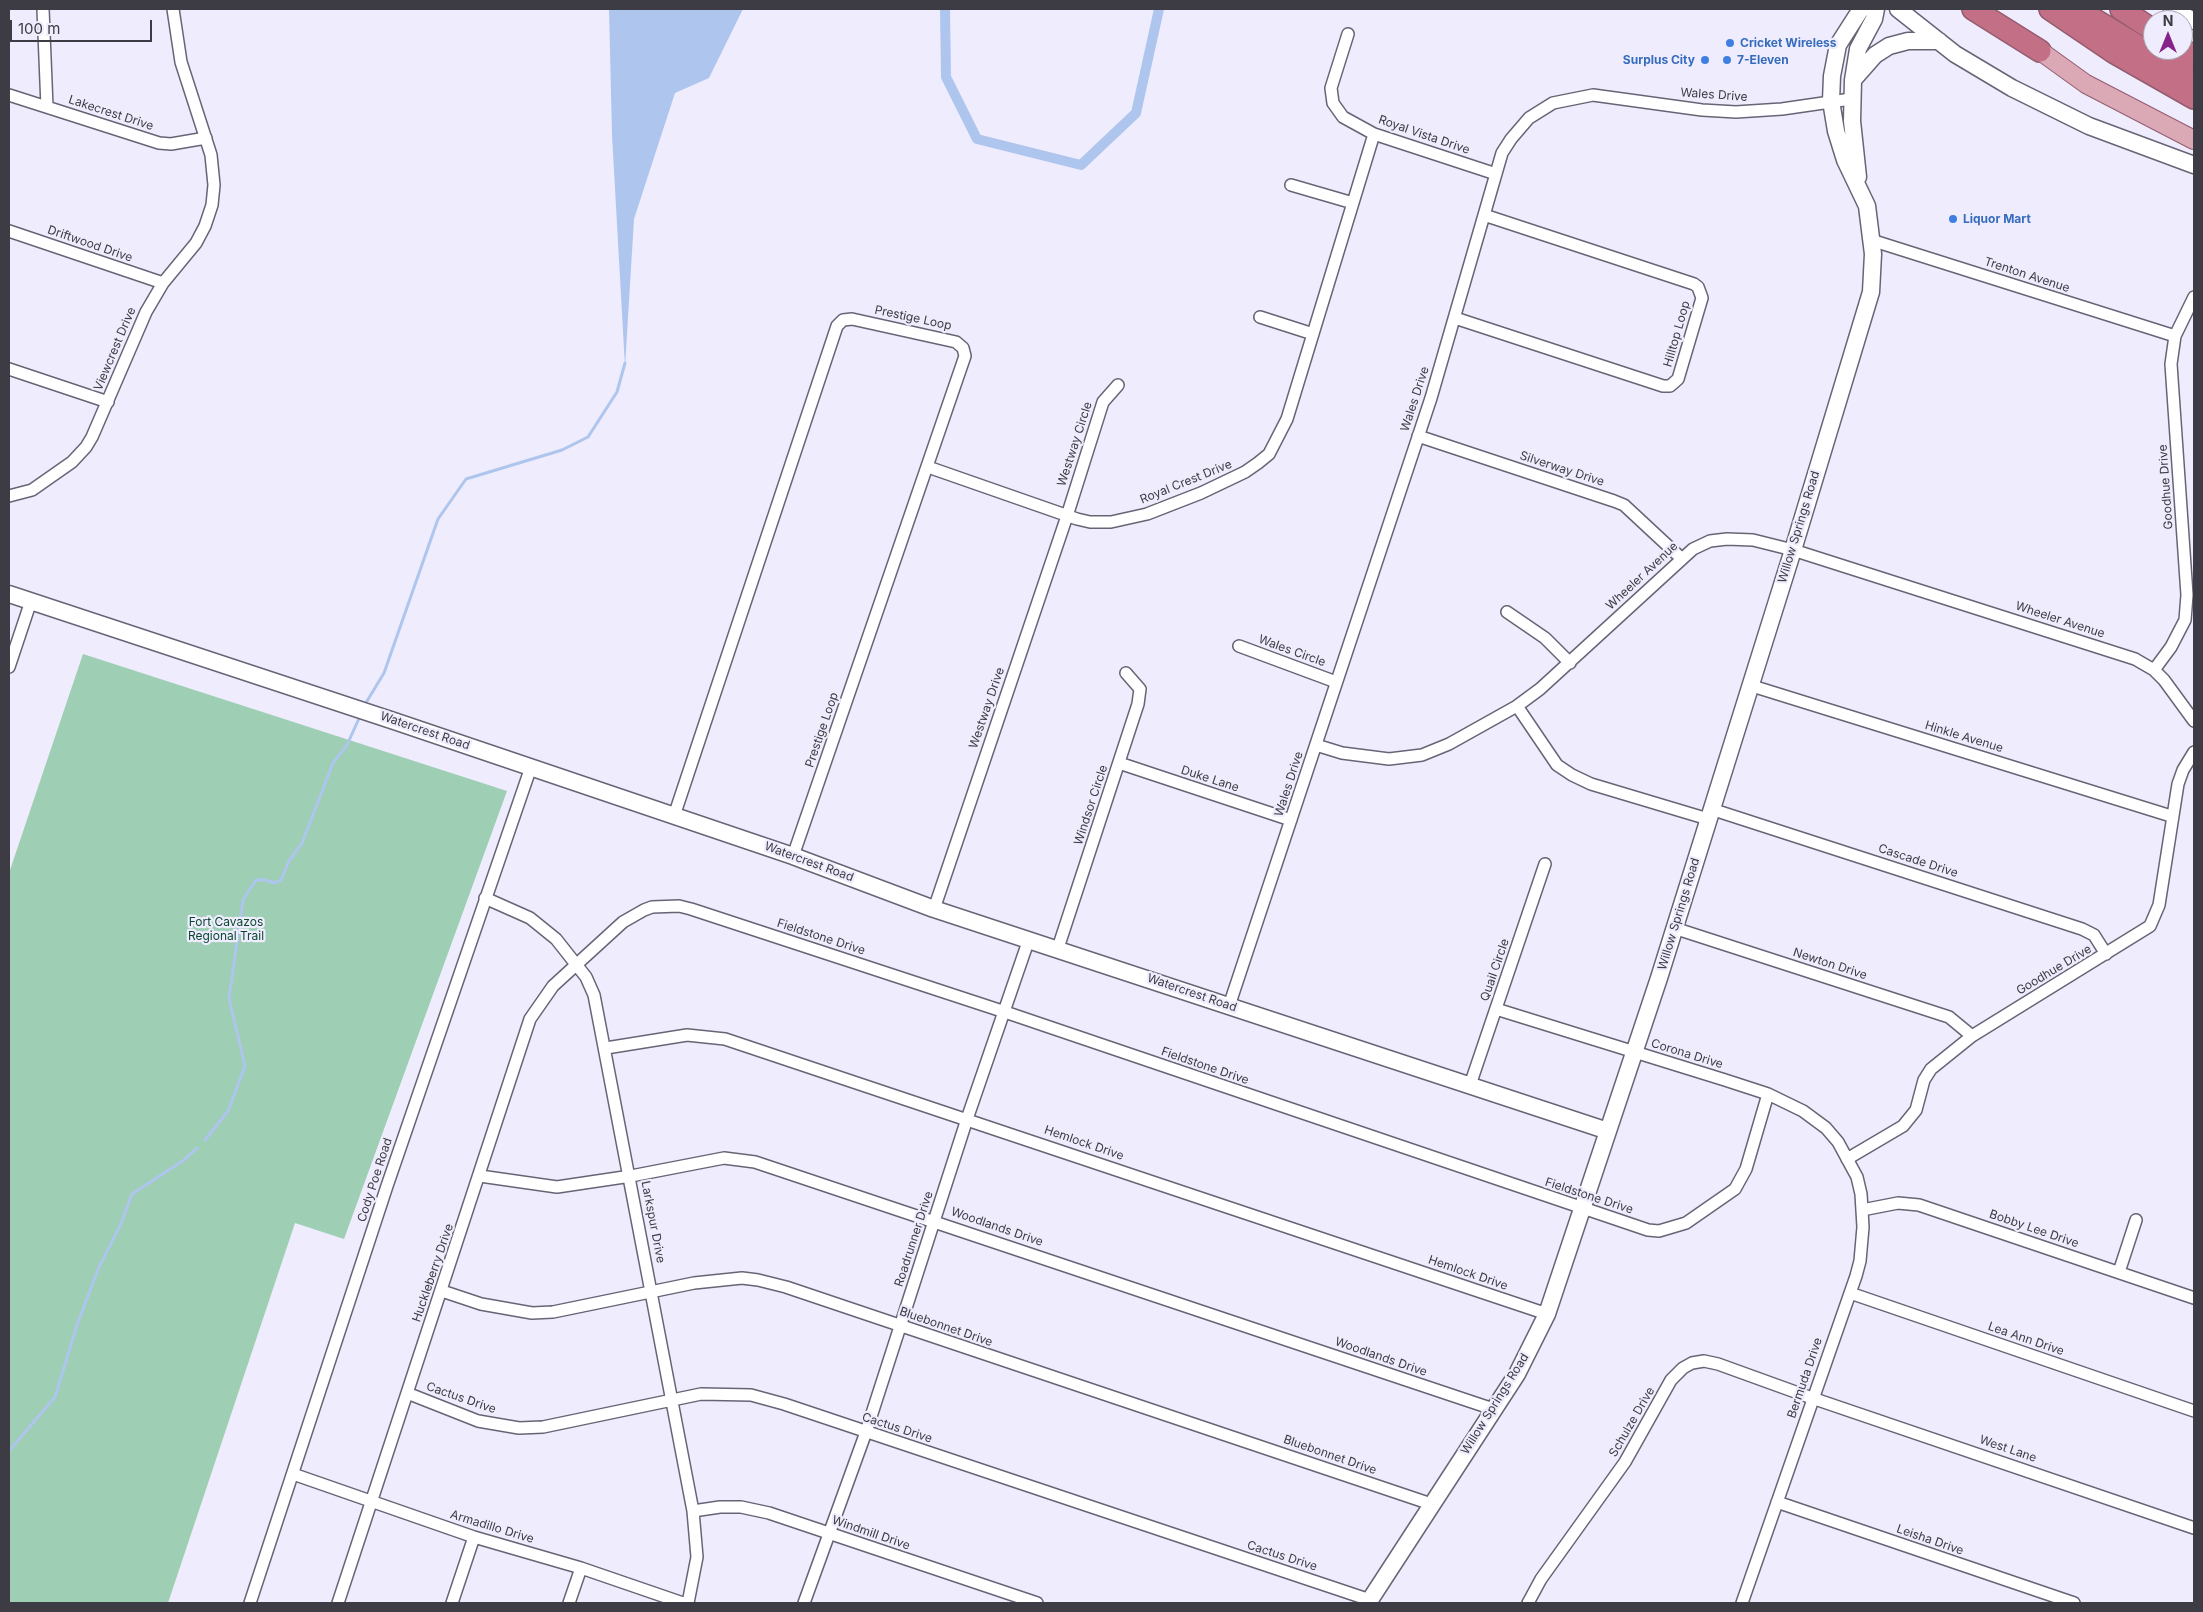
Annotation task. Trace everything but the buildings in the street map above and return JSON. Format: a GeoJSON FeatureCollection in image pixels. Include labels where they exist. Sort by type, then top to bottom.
{"type":"FeatureCollection","features":[{"type":"Feature","properties":{"kind":"highway"},"geometry":{"type":"LineString","coordinates":[[1973,9],[2040,51]]}},
{"type":"Feature","properties":{"kind":"highway"},"geometry":{"type":"LineString","coordinates":[[2050,9],[2115,54],[2194,98]]}},
{"type":"Feature","properties":{"kind":"highway"},"geometry":{"type":"LineString","coordinates":[[2077,9],[2194,80]]}},
{"type":"Feature","properties":{"kind":"highway"},"geometry":{"type":"LineString","coordinates":[[2121,9],[2143,23]]}},
{"type":"Feature","properties":{"kind":"main road"},"geometry":{"type":"LineString","coordinates":[[1986,9],[2086,84],[2194,140]]}},
{"type":"Feature","properties":{"kind":"street"},"geometry":{"type":"LineString","coordinates":[[43,9],[47,107]]}},
{"type":"Feature","properties":{"kind":"street","name":"Viewcrest Drive"},"geometry":{"type":"LineString","coordinates":[[9,496],[32,490],[72,462],[92,438],[138,328],[163,283],[196,243],[212,205],[213,171],[206,138],[181,62],[173,9]]}},
{"type":"Feature","properties":{"kind":"street","name":"Willow Springs Road"},"geometry":{"type":"LineString","coordinates":[[1858,184],[1851,99],[1858,49],[1874,19],[1876,9]]}},
{"type":"Feature","properties":{"kind":"street"},"geometry":{"type":"LineString","coordinates":[[1898,9],[1955,54],[2012,88],[2089,126],[2194,165]]}},
{"type":"Feature","properties":{"kind":"street"},"geometry":{"type":"LineString","coordinates":[[2172,9],[2194,21]]}},
{"type":"Feature","properties":{"kind":"street","name":"Willow Springs Road"},"geometry":{"type":"LineString","coordinates":[[1369,1601],[1517,1374],[1547,1314],[1674,928],[1793,550],[1871,292],[1874,266],[1867,206],[1845,160],[1831,101],[1838,45],[1855,13]]}},
{"type":"Feature","properties":{"kind":"street","name":"Royal Vista Drive"},"geometry":{"type":"LineString","coordinates":[[1348,34],[1331,88],[1333,103],[1343,117],[1374,134],[1496,174]]}},
{"type":"Feature","properties":{"kind":"street"},"geometry":{"type":"LineString","coordinates":[[1853,80],[1875,55],[1889,46],[1908,41],[1939,41]]}},
{"type":"Feature","properties":{"kind":"street","name":"Lakecrest Drive"},"geometry":{"type":"LineString","coordinates":[[9,95],[159,143],[171,144],[206,138]]}},
{"type":"Feature","properties":{"kind":"street","name":"Wales Drive"},"geometry":{"type":"LineString","coordinates":[[1229,1006],[1418,436],[1455,318],[1502,154],[1526,121],[1553,103],[1595,95],[1702,110],[1736,112],[1782,110],[1851,99]]}},
{"type":"Feature","properties":{"kind":"street","name":"Royal Crest Drive"},"geometry":{"type":"LineString","coordinates":[[928,467],[1067,516],[1090,522],[1111,522],[1147,514],[1219,485],[1258,463],[1269,454],[1287,419],[1374,134]]}},
{"type":"Feature","properties":{"kind":"street"},"geometry":{"type":"LineString","coordinates":[[1291,185],[1354,203]]}},
{"type":"Feature","properties":{"kind":"street","name":"Hilltop Loop"},"geometry":{"type":"LineString","coordinates":[[1455,318],[1663,386],[1670,386],[1678,379],[1702,298],[1698,287],[1694,284],[1484,214]]}},
{"type":"Feature","properties":{"kind":"street","name":"Driftwood Drive"},"geometry":{"type":"LineString","coordinates":[[9,231],[163,283]]}},
{"type":"Feature","properties":{"kind":"street","name":"Trenton Avenue"},"geometry":{"type":"LineString","coordinates":[[1871,240],[2175,336]]}},
{"type":"Feature","properties":{"kind":"street","name":"Goodhue Drive"},"geometry":{"type":"LineString","coordinates":[[2154,670],[2171,647],[2185,620],[2187,595],[2171,364],[2175,336],[2194,296]]}},
{"type":"Feature","properties":{"kind":"street"},"geometry":{"type":"LineString","coordinates":[[1260,317],[1313,334]]}},
{"type":"Feature","properties":{"kind":"street","name":"Prestige Loop"},"geometry":{"type":"LineString","coordinates":[[674,816],[836,326],[843,320],[852,319],[956,342],[963,348],[965,356],[793,856]]}},
{"type":"Feature","properties":{"kind":"street"},"geometry":{"type":"LineString","coordinates":[[9,369],[108,402]]}},
{"type":"Feature","properties":{"kind":"street","name":"Westway Circle"},"geometry":{"type":"LineString","coordinates":[[1067,516],[1103,402],[1118,385]]}},
{"type":"Feature","properties":{"kind":"street","name":"Silverway Drive"},"geometry":{"type":"LineString","coordinates":[[1418,436],[1624,505],[1681,558]]}},
{"type":"Feature","properties":{"kind":"street","name":"Westway Drive"},"geometry":{"type":"LineString","coordinates":[[934,909],[1067,516]]}},
{"type":"Feature","properties":{"kind":"street","name":"Wheeler Avenue"},"geometry":{"type":"LineString","coordinates":[[1316,745],[1369,757],[1389,759],[1422,755],[1449,744],[1517,706],[1570,663],[1681,558],[1703,544],[1727,539],[1753,540],[1793,550],[2135,659],[2154,670],[2194,721]]}},
{"type":"Feature","properties":{"kind":"street","name":"Watercrest Road"},"geometry":{"type":"LineString","coordinates":[[9,594],[397,722],[793,856],[934,909],[1058,948],[1608,1131]]}},
{"type":"Feature","properties":{"kind":"street"},"geometry":{"type":"LineString","coordinates":[[9,666],[30,601]]}},
{"type":"Feature","properties":{"kind":"street"},"geometry":{"type":"LineString","coordinates":[[1507,612],[1545,638],[1570,663]]}},
{"type":"Feature","properties":{"kind":"street","name":"Wales Circle"},"geometry":{"type":"LineString","coordinates":[[1239,646],[1336,682]]}},
{"type":"Feature","properties":{"kind":"street","name":"Windsor Circle"},"geometry":{"type":"LineString","coordinates":[[1058,948],[1138,704],[1140,689],[1126,674]]}},
{"type":"Feature","properties":{"kind":"street","name":"Hinkle Avenue"},"geometry":{"type":"LineString","coordinates":[[1749,685],[2172,816]]}},
{"type":"Feature","properties":{"kind":"street","name":"Cascade Drive"},"geometry":{"type":"LineString","coordinates":[[1517,706],[1558,765],[1572,775],[1591,784],[1709,814],[2082,929],[2094,935],[2106,954]]}},
{"type":"Feature","properties":{"kind":"street","name":"Goodhue Drive"},"geometry":{"type":"LineString","coordinates":[[1847,1159],[1902,1126],[1916,1110],[1924,1080],[1931,1069],[1972,1036],[2150,926],[2159,905],[2172,816],[2180,777],[2194,752]]}},
{"type":"Feature","properties":{"kind":"street","name":"Duke Lane"},"geometry":{"type":"LineString","coordinates":[[1119,763],[1291,820]]}},
{"type":"Feature","properties":{"kind":"street","name":"Cody Poe Road"},"geometry":{"type":"LineString","coordinates":[[250,1603],[387,1186],[531,767]]}},
{"type":"Feature","properties":{"kind":"street","name":"Quail Circle"},"geometry":{"type":"LineString","coordinates":[[1470,1085],[1545,864]]}},
{"type":"Feature","properties":{"kind":"street","name":"Larkspur Drive"},"geometry":{"type":"LineString","coordinates":[[485,898],[530,918],[556,939],[577,964],[594,994],[631,1176],[693,1511],[697,1557],[688,1603]]}},
{"type":"Feature","properties":{"kind":"street","name":"Fieldstone Drive"},"geometry":{"type":"LineString","coordinates":[[577,964],[623,922],[644,910],[652,907],[679,906],[1005,1012],[1648,1230],[1659,1231],[1686,1223],[1735,1189],[1741,1181],[1768,1094]]}},
{"type":"Feature","properties":{"kind":"street","name":"Newton Drive"},"geometry":{"type":"LineString","coordinates":[[1674,928],[1949,1017],[1972,1036]]}},
{"type":"Feature","properties":{"kind":"street","name":"Roadrunner Drive"},"geometry":{"type":"LineString","coordinates":[[804,1603],[866,1432],[967,1118],[1029,939]]}},
{"type":"Feature","properties":{"kind":"street","name":"Huckleberry Drive"},"geometry":{"type":"LineString","coordinates":[[338,1603],[530,1020],[553,986],[577,964]]}},
{"type":"Feature","properties":{"kind":"street","name":"Corona Drive"},"geometry":{"type":"LineString","coordinates":[[1496,1009],[1768,1094],[1814,1118],[1838,1142],[1847,1159]]}},
{"type":"Feature","properties":{"kind":"street","name":"Hemlock Drive"},"geometry":{"type":"LineString","coordinates":[[606,1048],[688,1035],[725,1038],[1547,1314]]}},
{"type":"Feature","properties":{"kind":"street","name":"Woodlands Drive"},"geometry":{"type":"LineString","coordinates":[[480,1176],[557,1186],[631,1176],[724,1158],[755,1162],[1493,1409]]}},
{"type":"Feature","properties":{"kind":"street","name":"Bermuda Drive"},"geometry":{"type":"LineString","coordinates":[[1742,1603],[1860,1260],[1862,1210],[1857,1177],[1847,1159]]}},
{"type":"Feature","properties":{"kind":"street","name":"Bobby Lee Drive"},"geometry":{"type":"LineString","coordinates":[[1862,1210],[1898,1203],[1919,1204],[2194,1298]]}},
{"type":"Feature","properties":{"kind":"street"},"geometry":{"type":"LineString","coordinates":[[2119,1272],[2136,1220]]}},
{"type":"Feature","properties":{"kind":"street","name":"Bluebonnet Drive"},"geometry":{"type":"LineString","coordinates":[[442,1291],[482,1304],[532,1313],[553,1312],[712,1281],[758,1280],[1431,1504]]}},
{"type":"Feature","properties":{"kind":"street","name":"Lea Ann Drive"},"geometry":{"type":"LineString","coordinates":[[1850,1293],[2194,1411]]}},
{"type":"Feature","properties":{"kind":"street","name":"Schulze Drive"},"geometry":{"type":"LineString","coordinates":[[1528,1603],[1541,1579],[1616,1476],[1671,1380],[1683,1368],[1692,1363],[1704,1361],[1718,1364],[1812,1398]]}},
{"type":"Feature","properties":{"kind":"street","name":"Cactus Drive"},"geometry":{"type":"LineString","coordinates":[[407,1393],[478,1421],[519,1428],[542,1427],[701,1394],[742,1394],[784,1404],[1369,1601]]}},
{"type":"Feature","properties":{"kind":"street","name":"West Lane"},"geometry":{"type":"LineString","coordinates":[[1812,1398],[2194,1528]]}},
{"type":"Feature","properties":{"kind":"street","name":"Armadillo Drive"},"geometry":{"type":"LineString","coordinates":[[293,1474],[474,1537],[581,1568],[683,1603]]}},
{"type":"Feature","properties":{"kind":"street","name":"Leisha Drive"},"geometry":{"type":"LineString","coordinates":[[1777,1502],[2074,1603]]}},
{"type":"Feature","properties":{"kind":"street","name":"Windmill Drive"},"geometry":{"type":"LineString","coordinates":[[693,1511],[720,1507],[741,1507],[769,1513],[1037,1603]]}},
{"type":"Feature","properties":{"kind":"street"},"geometry":{"type":"LineString","coordinates":[[452,1603],[474,1537]]}},
{"type":"Feature","properties":{"kind":"street"},"geometry":{"type":"LineString","coordinates":[[569,1603],[581,1568]]}},
{"type":"Feature","properties":{"kind":"green space","name":"Fort Cavazos Regional Trail"},"geometry":{"type":"Polygon","coordinates":[[[83,654],[507,791],[344,1239],[295,1223],[168,1603],[9,1603],[9,873],[83,654]]]}},
{"type":"Feature","properties":{"kind":"water"},"geometry":{"type":"Polygon","coordinates":[[[609,9],[743,9],[709,78],[675,93],[634,219],[625,367],[612,135],[609,9]]]}},
{"type":"Feature","properties":{"kind":"waterway"},"geometry":{"type":"LineString","coordinates":[[945,9],[946,77],[977,139],[1081,165],[1136,113],[1159,9]]}},
{"type":"Feature","properties":{"kind":"waterway"},"geometry":{"type":"LineString","coordinates":[[364,706],[384,673],[438,519],[466,479],[562,450],[588,437],[617,392],[625,363]]}},
{"type":"Feature","properties":{"kind":"waterway"},"geometry":{"type":"LineString","coordinates":[[205,1140],[228,1111],[245,1066],[229,998],[243,900],[256,880],[266,880],[274,883],[281,880],[289,861],[302,843],[333,763],[347,745],[361,714]]}},
{"type":"Feature","properties":{"kind":"waterway"},"geometry":{"type":"LineString","coordinates":[[9,1451],[55,1397],[78,1322],[99,1267],[120,1226],[132,1194],[184,1160],[197,1148]]}},
{"type":"Feature","properties":{"kind":"place","name":"Cricket Wireless"},"geometry":{"type":"Point","coordinates":[1730,43]}},
{"type":"Feature","properties":{"kind":"place","name":"Surplus City"},"geometry":{"type":"Point","coordinates":[1705,60]}},
{"type":"Feature","properties":{"kind":"place","name":"7-Eleven"},"geometry":{"type":"Point","coordinates":[1727,60]}},
{"type":"Feature","properties":{"kind":"place","name":"Liquor Mart"},"geometry":{"type":"Point","coordinates":[1953,219]}}]}
